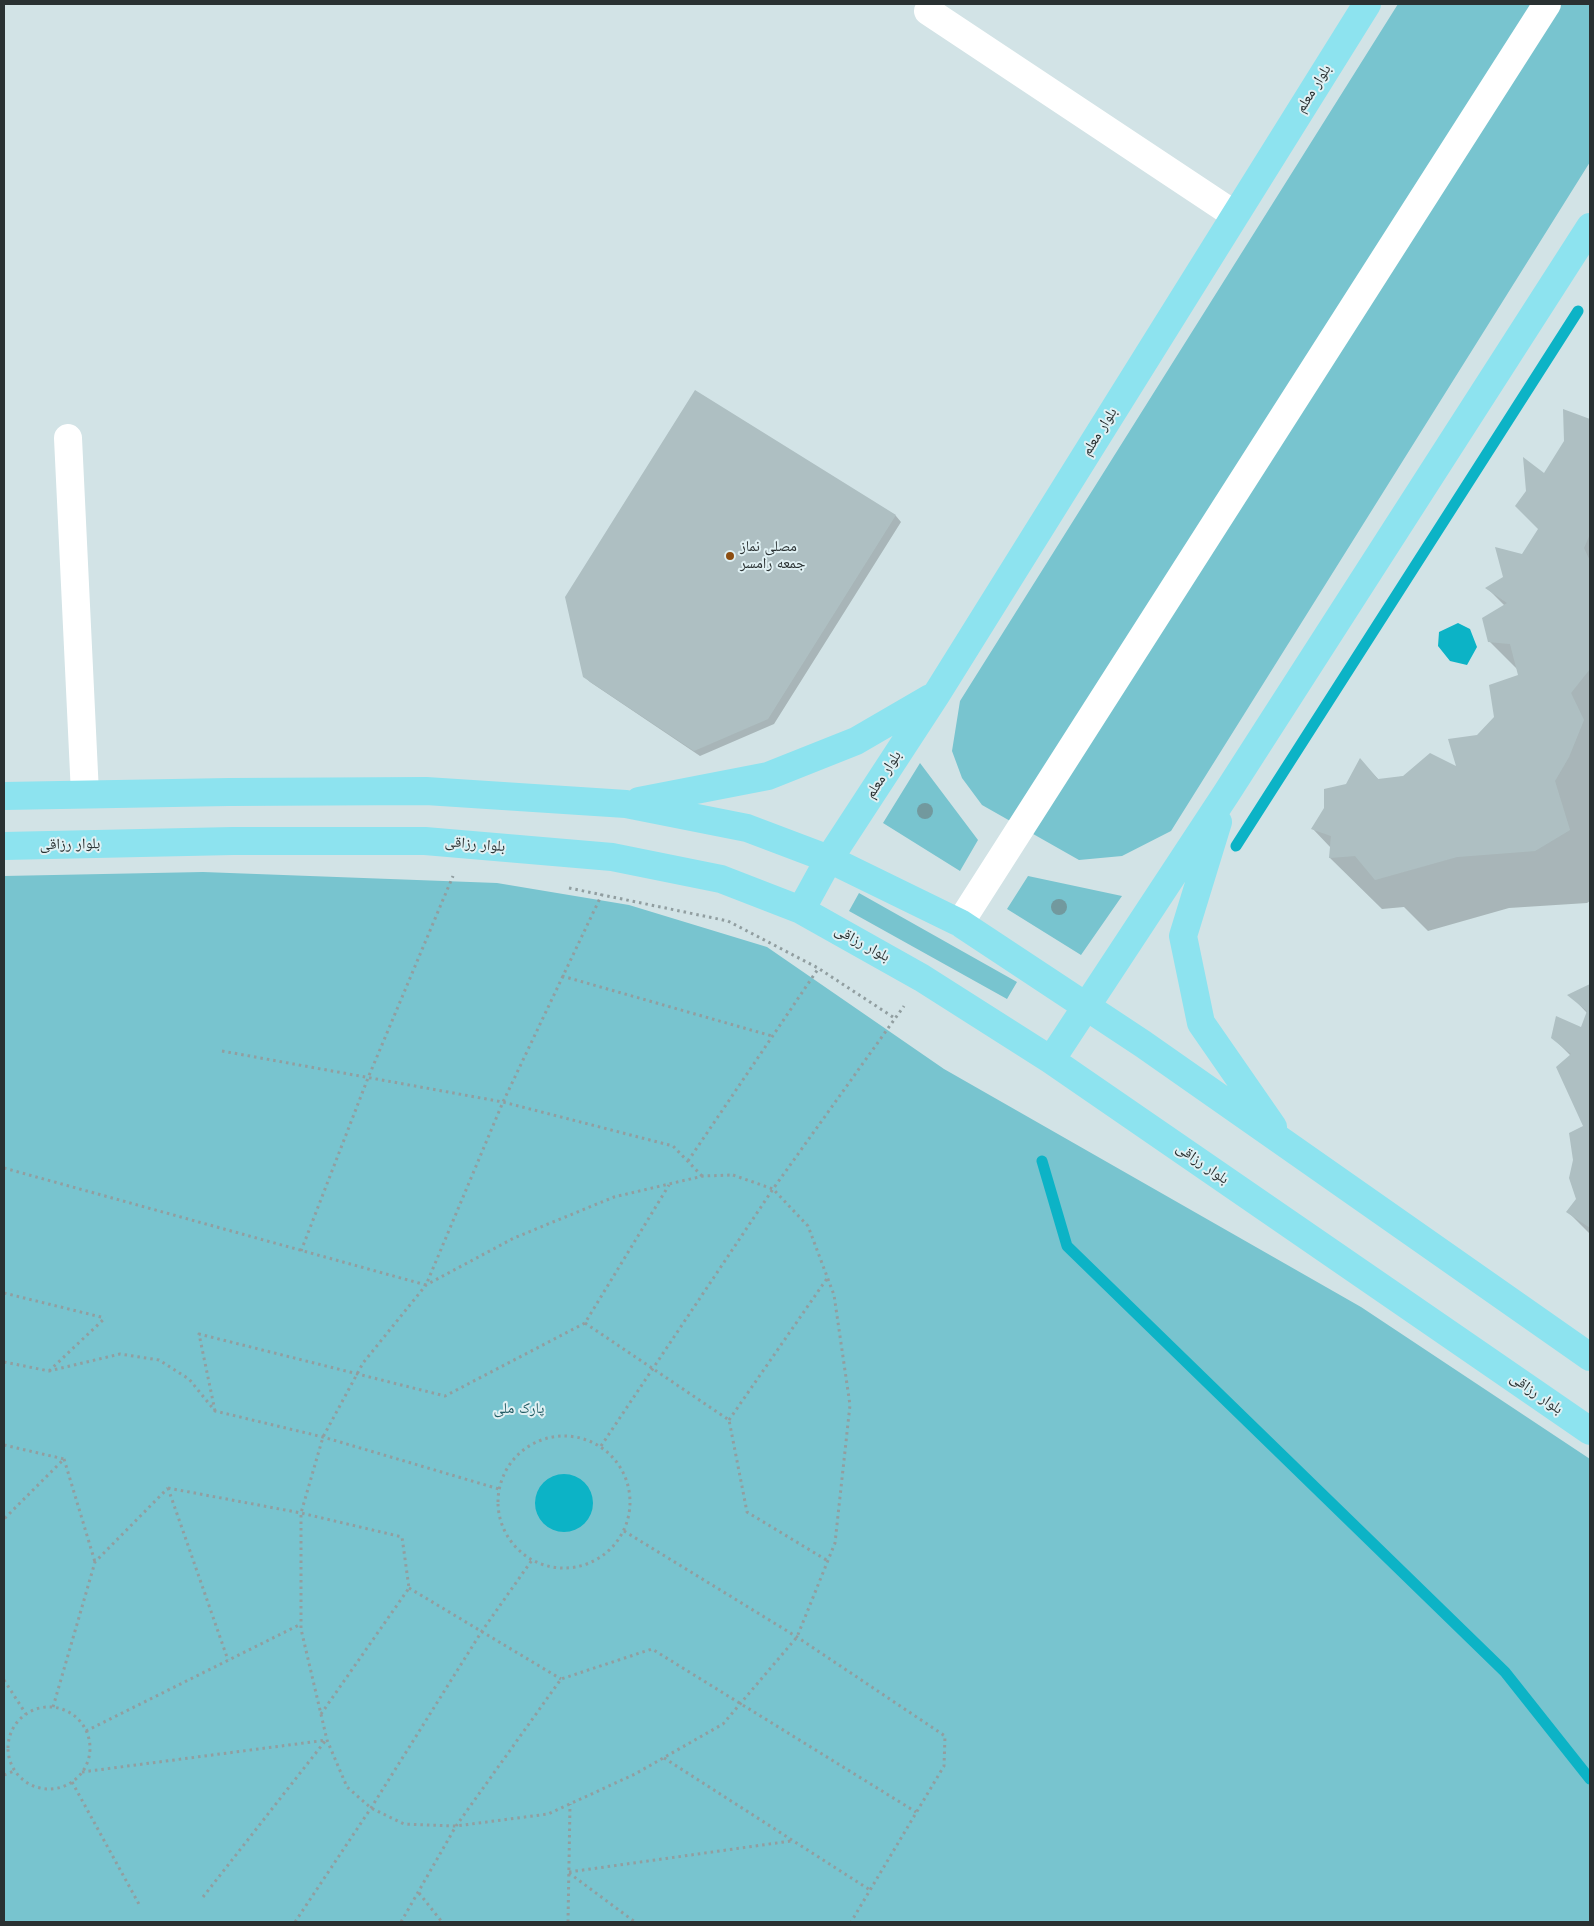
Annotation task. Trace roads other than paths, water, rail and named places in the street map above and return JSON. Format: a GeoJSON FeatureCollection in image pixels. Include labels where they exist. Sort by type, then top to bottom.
{"type":"FeatureCollection","features":[{"type":"Feature","properties":{"kind":"main road","name":"بلوار معلم"},"geometry":{"type":"LineString","coordinates":[[801,910],[829,859],[936,695],[1367,4]]}},
{"type":"Feature","properties":{"kind":"main road"},"geometry":{"type":"LineString","coordinates":[[1051,1060],[1587,239]]}},
{"type":"Feature","properties":{"kind":"main road"},"geometry":{"type":"LineString","coordinates":[[626,804],[768,776],[856,741],[936,695]]}},
{"type":"Feature","properties":{"kind":"main road"},"geometry":{"type":"LineString","coordinates":[[4,796],[426,791],[626,804],[747,828],[829,859],[960,922],[1086,1005],[1282,1140],[1590,1357]]}},
{"type":"Feature","properties":{"kind":"main road"},"geometry":{"type":"LineString","coordinates":[[1226,794],[1183,936],[1201,1023],[1282,1140]]}},
{"type":"Feature","properties":{"kind":"main road","name":"بلوار رزاقی"},"geometry":{"type":"LineString","coordinates":[[4,846],[233,841],[425,840],[612,857],[721,879],[801,910],[922,978],[1051,1060],[1590,1431]]}},
{"type":"Feature","properties":{"kind":"street"},"geometry":{"type":"LineString","coordinates":[[960,922],[1547,4]]}},
{"type":"Feature","properties":{"kind":"street"},"geometry":{"type":"LineString","coordinates":[[928,11],[1235,215]]}},
{"type":"Feature","properties":{"kind":"street"},"geometry":{"type":"LineString","coordinates":[[68,438],[85,794]]}},
{"type":"Feature","properties":{"kind":"waterway"},"geometry":{"type":"LineString","coordinates":[[1236,846],[1578,311]]}},
{"type":"Feature","properties":{"kind":"waterway"},"geometry":{"type":"LineString","coordinates":[[1042,1161],[1067,1246],[1505,1672],[1590,1779]]}},
{"type":"Feature","properties":{"kind":"place","name":"مصلی نماز جمعه رامسر"},"geometry":{"type":"Point","coordinates":[730,556]}},
{"type":"Feature","properties":{"kind":"park label","name":"پارک ملی"},"geometry":{"type":"Point","coordinates":[519,1409]}}]}
